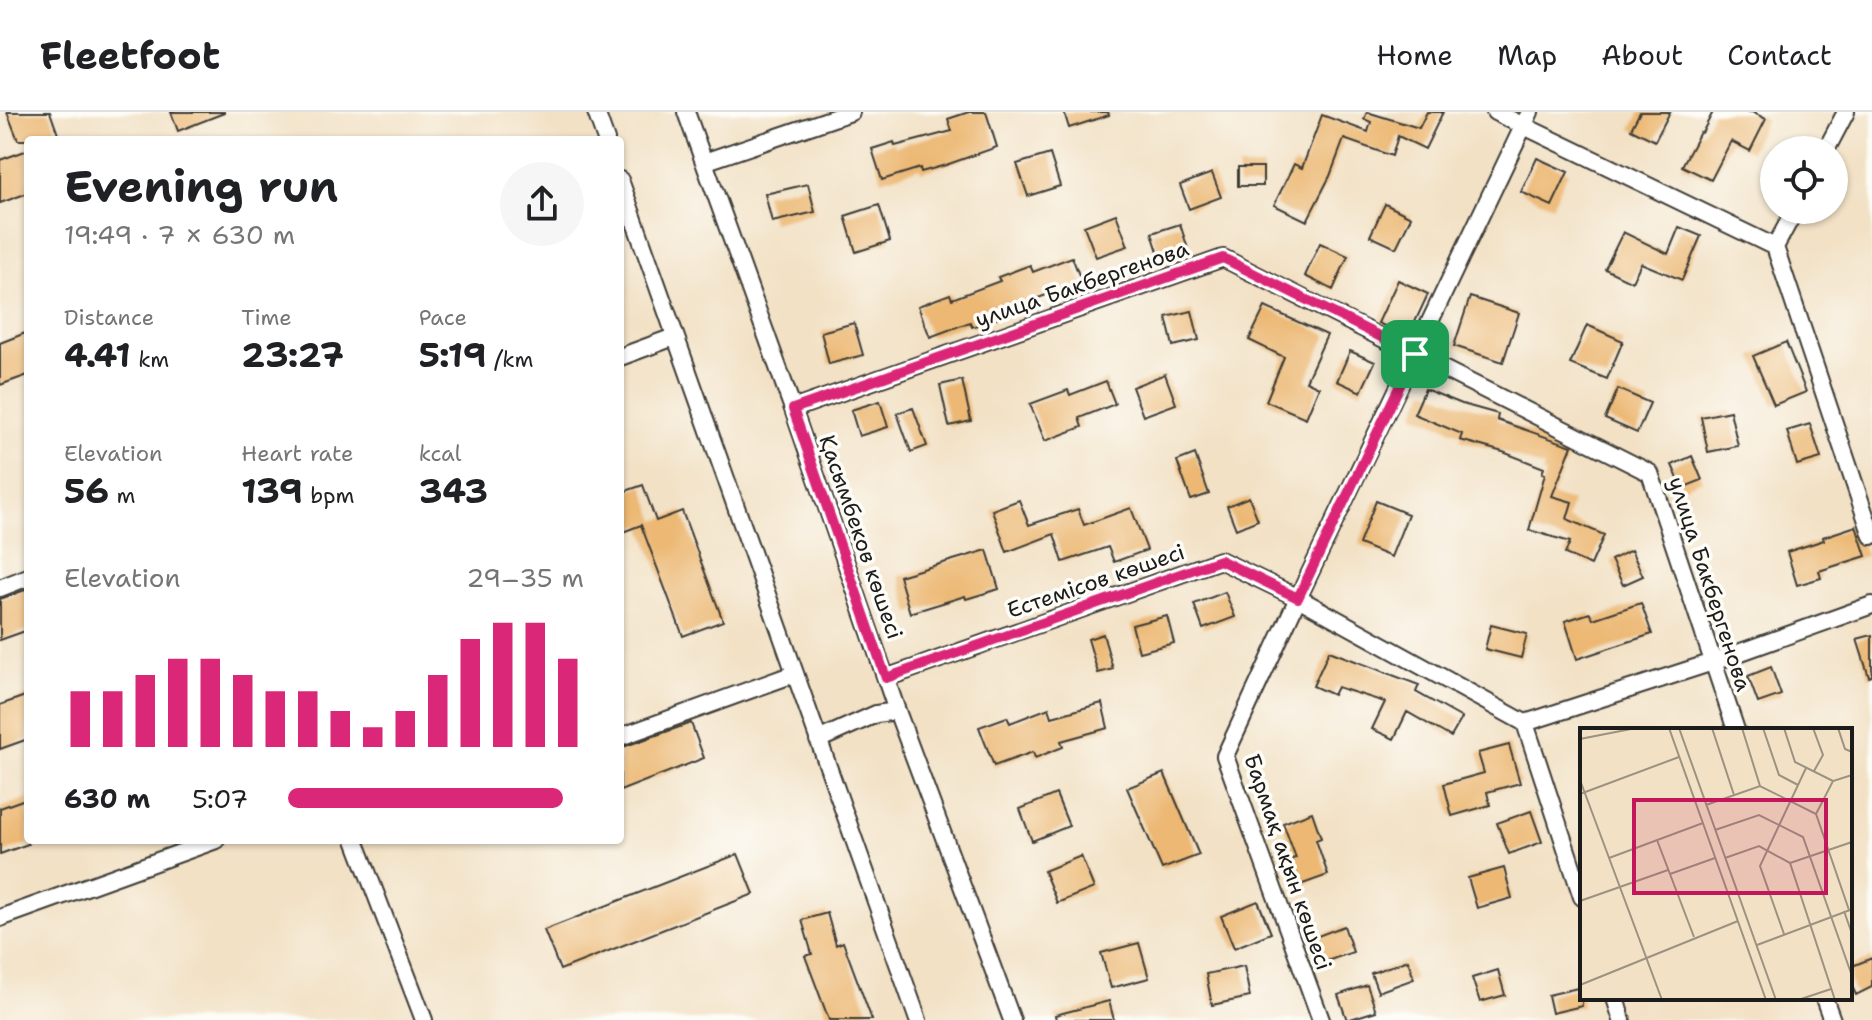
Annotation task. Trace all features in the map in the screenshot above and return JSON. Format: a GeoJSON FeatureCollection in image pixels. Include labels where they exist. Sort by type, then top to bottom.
{"type":"FeatureCollection","features":[{"type":"Feature","properties":{"kind":"street"},"geometry":{"type":"LineString","coordinates":[[596,112],[605,136]]}},
{"type":"Feature","properties":{"kind":"street","name":"Қасымбеков көшесі"},"geometry":{"type":"LineString","coordinates":[[686,112],[897,711],[1012,1020]]}},
{"type":"Feature","properties":{"kind":"street"},"geometry":{"type":"LineString","coordinates":[[704,162],[851,112]]}},
{"type":"Feature","properties":{"kind":"street"},"geometry":{"type":"LineString","coordinates":[[1495,112],[1527,119],[1775,247],[1872,536]]}},
{"type":"Feature","properties":{"kind":"street"},"geometry":{"type":"LineString","coordinates":[[1833,136],[1846,112]]}},
{"type":"Feature","properties":{"kind":"street","name":"Бармақ ақын көшесі"},"geometry":{"type":"LineString","coordinates":[[1321,1020],[1225,756],[1527,119]]}},
{"type":"Feature","properties":{"kind":"street"},"geometry":{"type":"LineString","coordinates":[[624,192],[918,1020]]}},
{"type":"Feature","properties":{"kind":"street"},"geometry":{"type":"LineString","coordinates":[[1775,247],[1787,224]]}},
{"type":"Feature","properties":{"kind":"street","name":"улица Бакбергенова"},"geometry":{"type":"LineString","coordinates":[[793,409],[1223,258],[1650,473],[1735,728]]}},
{"type":"Feature","properties":{"kind":"street"},"geometry":{"type":"LineString","coordinates":[[624,356],[674,337]]}},
{"type":"Feature","properties":{"kind":"street","name":"Естемісов көшесі"},"geometry":{"type":"LineString","coordinates":[[886,678],[1220,560],[1298,598],[1525,723]]}},
{"type":"Feature","properties":{"kind":"street"},"geometry":{"type":"LineString","coordinates":[[0,588],[24,579]]}},
{"type":"Feature","properties":{"kind":"street"},"geometry":{"type":"LineString","coordinates":[[1580,891],[1525,723],[1713,662],[1872,605]]}},
{"type":"Feature","properties":{"kind":"street"},"geometry":{"type":"LineString","coordinates":[[624,736],[794,674]]}},
{"type":"Feature","properties":{"kind":"street"},"geometry":{"type":"LineString","coordinates":[[818,740],[876,714],[897,711]]}},
{"type":"Feature","properties":{"kind":"street"},"geometry":{"type":"LineString","coordinates":[[0,918],[205,844]]}},
{"type":"Feature","properties":{"kind":"street"},"geometry":{"type":"LineString","coordinates":[[357,844],[424,1020]]}},
{"type":"Feature","properties":{"kind":"street"},"geometry":{"type":"LineString","coordinates":[[1616,1000],[1622,1020]]}},
{"type":"Feature","properties":{"kind":"street"},"geometry":{"type":"LineString","coordinates":[[1825,1000],[1832,1020]]}},
{"type":"Feature","properties":{"kind":"building"},"geometry":{"type":"Polygon","coordinates":[[[7,112],[50,112],[59,136],[24,136],[24,140],[18,140],[7,112]]]}},
{"type":"Feature","properties":{"kind":"building"},"geometry":{"type":"Polygon","coordinates":[[[171,112],[224,112],[224,113],[178,131],[171,112]]]}},
{"type":"Feature","properties":{"kind":"building"},"geometry":{"type":"Polygon","coordinates":[[[969,112],[986,112],[997,147],[946,165],[921,172],[920,168],[882,180],[872,149],[952,131],[948,119],[969,112]]]}},
{"type":"Feature","properties":{"kind":"building"},"geometry":{"type":"Polygon","coordinates":[[[1064,112],[1108,112],[1109,115],[1069,128],[1064,112]]]}},
{"type":"Feature","properties":{"kind":"building"},"geometry":{"type":"Polygon","coordinates":[[[1367,112],[1419,128],[1427,112],[1443,112],[1425,149],[1398,136],[1392,156],[1344,139],[1330,176],[1307,221],[1274,205],[1294,164],[1302,168],[1322,115],[1368,132],[1371,122],[1364,119],[1367,112]]]}},
{"type":"Feature","properties":{"kind":"building"},"geometry":{"type":"Polygon","coordinates":[[[1640,112],[1670,112],[1655,141],[1631,129],[1640,112]]]}},
{"type":"Feature","properties":{"kind":"building"},"geometry":{"type":"Polygon","coordinates":[[[1713,112],[1752,112],[1766,119],[1750,151],[1731,141],[1711,180],[1682,166],[1713,112]]]}},
{"type":"Feature","properties":{"kind":"building"},"geometry":{"type":"Polygon","coordinates":[[[24,151],[24,194],[0,203],[0,160],[24,151]]]}},
{"type":"Feature","properties":{"kind":"building"},"geometry":{"type":"Polygon","coordinates":[[[1050,154],[1060,186],[1028,196],[1017,164],[1050,154]]]}},
{"type":"Feature","properties":{"kind":"building"},"geometry":{"type":"Polygon","coordinates":[[[1537,158],[1568,172],[1552,206],[1521,192],[1537,158]]]}},
{"type":"Feature","properties":{"kind":"building"},"geometry":{"type":"Polygon","coordinates":[[[1238,167],[1263,167],[1263,186],[1238,186],[1238,167]]]}},
{"type":"Feature","properties":{"kind":"building"},"geometry":{"type":"Polygon","coordinates":[[[1212,173],[1221,197],[1189,209],[1180,185],[1212,173]]]}},
{"type":"Feature","properties":{"kind":"building"},"geometry":{"type":"Polygon","coordinates":[[[808,184],[815,212],[772,222],[765,194],[808,184]]]}},
{"type":"Feature","properties":{"kind":"building"},"geometry":{"type":"Polygon","coordinates":[[[1385,204],[1411,217],[1396,248],[1370,236],[1385,204]]]}},
{"type":"Feature","properties":{"kind":"building"},"geometry":{"type":"Polygon","coordinates":[[[879,205],[890,241],[856,252],[845,216],[879,205]]]}},
{"type":"Feature","properties":{"kind":"building"},"geometry":{"type":"Polygon","coordinates":[[[1116,214],[1128,246],[1096,257],[1084,226],[1116,214]]]}},
{"type":"Feature","properties":{"kind":"building"},"geometry":{"type":"Polygon","coordinates":[[[1180,224],[1189,252],[1161,261],[1152,233],[1180,224]]]}},
{"type":"Feature","properties":{"kind":"building"},"geometry":{"type":"Polygon","coordinates":[[[1679,227],[1701,236],[1682,280],[1641,263],[1632,282],[1605,269],[1623,232],[1668,254],[1679,227]]]}},
{"type":"Feature","properties":{"kind":"building"},"geometry":{"type":"Polygon","coordinates":[[[1320,243],[1348,256],[1333,290],[1305,276],[1320,243]]]}},
{"type":"Feature","properties":{"kind":"building"},"geometry":{"type":"Polygon","coordinates":[[[1072,257],[1084,288],[1052,300],[1049,294],[1002,311],[1004,315],[972,327],[970,322],[930,337],[918,306],[950,294],[952,299],[1000,281],[998,277],[1030,265],[1033,272],[1072,257]]]}},
{"type":"Feature","properties":{"kind":"building"},"geometry":{"type":"Polygon","coordinates":[[[1398,280],[1428,294],[1408,337],[1378,323],[1398,280]]]}},
{"type":"Feature","properties":{"kind":"building"},"geometry":{"type":"Polygon","coordinates":[[[1470,297],[1519,313],[1503,362],[1454,346],[1470,297]]]}},
{"type":"Feature","properties":{"kind":"building"},"geometry":{"type":"Polygon","coordinates":[[[1265,307],[1327,335],[1306,381],[1319,387],[1306,418],[1266,401],[1284,357],[1249,340],[1265,307]]]}},
{"type":"Feature","properties":{"kind":"building"},"geometry":{"type":"Polygon","coordinates":[[[1192,311],[1199,340],[1173,346],[1166,317],[1192,311]]]}},
{"type":"Feature","properties":{"kind":"building"},"geometry":{"type":"Polygon","coordinates":[[[854,323],[863,355],[829,364],[821,332],[854,323]]]}},
{"type":"Feature","properties":{"kind":"building"},"geometry":{"type":"Polygon","coordinates":[[[1587,325],[1623,341],[1607,379],[1570,364],[1587,325]]]}},
{"type":"Feature","properties":{"kind":"building"},"geometry":{"type":"Polygon","coordinates":[[[24,334],[24,376],[0,385],[0,343],[24,334]]]}},
{"type":"Feature","properties":{"kind":"building"},"geometry":{"type":"Polygon","coordinates":[[[1786,342],[1806,392],[1774,405],[1753,356],[1786,342]]]}},
{"type":"Feature","properties":{"kind":"building"},"geometry":{"type":"Polygon","coordinates":[[[1350,351],[1375,362],[1361,392],[1337,381],[1350,351]]]}},
{"type":"Feature","properties":{"kind":"building"},"geometry":{"type":"Polygon","coordinates":[[[1165,374],[1176,404],[1143,416],[1132,387],[1165,374]]]}},
{"type":"Feature","properties":{"kind":"building"},"geometry":{"type":"Polygon","coordinates":[[[962,380],[971,421],[949,426],[940,385],[962,380]]]}},
{"type":"Feature","properties":{"kind":"building"},"geometry":{"type":"Polygon","coordinates":[[[1106,381],[1115,404],[1079,418],[1082,427],[1045,441],[1030,404],[1068,390],[1070,395],[1106,381]]]}},
{"type":"Feature","properties":{"kind":"building"},"geometry":{"type":"Polygon","coordinates":[[[1425,389],[1498,414],[1497,420],[1572,446],[1552,496],[1572,502],[1567,519],[1604,535],[1591,565],[1565,554],[1570,542],[1529,530],[1544,468],[1460,440],[1462,434],[1414,414],[1425,389]]]}},
{"type":"Feature","properties":{"kind":"building"},"geometry":{"type":"Polygon","coordinates":[[[1618,389],[1650,403],[1637,433],[1605,419],[1618,389]]]}},
{"type":"Feature","properties":{"kind":"building"},"geometry":{"type":"Polygon","coordinates":[[[880,401],[888,427],[859,436],[851,410],[880,401]]]}},
{"type":"Feature","properties":{"kind":"building"},"geometry":{"type":"Polygon","coordinates":[[[913,408],[927,446],[911,452],[897,413],[913,408]]]}},
{"type":"Feature","properties":{"kind":"building"},"geometry":{"type":"Polygon","coordinates":[[[1730,411],[1738,446],[1708,452],[1701,417],[1730,411]]]}},
{"type":"Feature","properties":{"kind":"building"},"geometry":{"type":"Polygon","coordinates":[[[1810,424],[1821,458],[1797,465],[1787,431],[1810,424]]]}},
{"type":"Feature","properties":{"kind":"building"},"geometry":{"type":"Polygon","coordinates":[[[1195,454],[1209,494],[1191,500],[1177,461],[1195,454]]]}},
{"type":"Feature","properties":{"kind":"building"},"geometry":{"type":"Polygon","coordinates":[[[1692,456],[1702,480],[1682,488],[1672,465],[1692,456]]]}},
{"type":"Feature","properties":{"kind":"building"},"geometry":{"type":"Polygon","coordinates":[[[643,485],[656,521],[682,511],[723,621],[683,636],[641,525],[624,531],[624,492],[643,485]]]}},
{"type":"Feature","properties":{"kind":"building"},"geometry":{"type":"Polygon","coordinates":[[[1249,497],[1258,520],[1236,529],[1227,506],[1249,497]]]}},
{"type":"Feature","properties":{"kind":"building"},"geometry":{"type":"Polygon","coordinates":[[[1019,500],[1029,525],[1078,509],[1084,525],[1131,508],[1147,550],[1114,562],[1108,547],[1063,562],[1054,534],[1007,552],[992,510],[1019,500]]]}},
{"type":"Feature","properties":{"kind":"building"},"geometry":{"type":"Polygon","coordinates":[[[1376,501],[1408,514],[1391,557],[1359,544],[1376,501]]]}},
{"type":"Feature","properties":{"kind":"building"},"geometry":{"type":"Polygon","coordinates":[[[1856,526],[1866,556],[1819,571],[1821,578],[1797,585],[1787,552],[1856,526]]]}},
{"type":"Feature","properties":{"kind":"building"},"geometry":{"type":"Polygon","coordinates":[[[987,550],[999,589],[910,613],[899,576],[987,550]]]}},
{"type":"Feature","properties":{"kind":"building"},"geometry":{"type":"Polygon","coordinates":[[[1631,550],[1643,576],[1623,585],[1611,560],[1631,550]]]}},
{"type":"Feature","properties":{"kind":"building"},"geometry":{"type":"Polygon","coordinates":[[[24,590],[24,631],[0,640],[0,599],[24,590]]]}},
{"type":"Feature","properties":{"kind":"building"},"geometry":{"type":"Polygon","coordinates":[[[1225,592],[1235,617],[1203,629],[1194,604],[1225,592]]]}},
{"type":"Feature","properties":{"kind":"building"},"geometry":{"type":"Polygon","coordinates":[[[1641,603],[1652,634],[1577,659],[1565,621],[1590,613],[1593,619],[1641,603]]]}},
{"type":"Feature","properties":{"kind":"building"},"geometry":{"type":"Polygon","coordinates":[[[1167,616],[1174,643],[1139,652],[1132,625],[1167,616]]]}},
{"type":"Feature","properties":{"kind":"building"},"geometry":{"type":"Polygon","coordinates":[[[1491,625],[1527,634],[1521,658],[1485,649],[1491,625]]]}},
{"type":"Feature","properties":{"kind":"building"},"geometry":{"type":"Polygon","coordinates":[[[1103,634],[1113,669],[1098,673],[1088,639],[1103,634]]]}},
{"type":"Feature","properties":{"kind":"building"},"geometry":{"type":"Polygon","coordinates":[[[1872,635],[1872,676],[1869,677],[1857,639],[1872,635]]]}},
{"type":"Feature","properties":{"kind":"building"},"geometry":{"type":"Polygon","coordinates":[[[1329,651],[1419,685],[1416,692],[1462,718],[1451,737],[1407,712],[1394,739],[1372,729],[1385,702],[1337,687],[1333,695],[1313,686],[1329,651]]]}},
{"type":"Feature","properties":{"kind":"building"},"geometry":{"type":"Polygon","coordinates":[[[1771,667],[1781,695],[1758,703],[1748,676],[1771,667]]]}},
{"type":"Feature","properties":{"kind":"building"},"geometry":{"type":"Polygon","coordinates":[[[24,696],[24,740],[0,749],[0,705],[24,696]]]}},
{"type":"Feature","properties":{"kind":"building"},"geometry":{"type":"Polygon","coordinates":[[[1102,703],[1108,728],[1061,741],[1063,747],[1035,758],[1033,752],[994,766],[979,727],[1007,717],[1010,723],[1049,708],[1052,717],[1102,703]]]}},
{"type":"Feature","properties":{"kind":"building"},"geometry":{"type":"Polygon","coordinates":[[[691,723],[704,758],[624,789],[624,747],[691,723]]]}},
{"type":"Feature","properties":{"kind":"building"},"geometry":{"type":"Polygon","coordinates":[[[1509,745],[1520,783],[1487,792],[1490,805],[1452,816],[1444,784],[1484,773],[1478,753],[1509,745]]]}},
{"type":"Feature","properties":{"kind":"building"},"geometry":{"type":"Polygon","coordinates":[[[1164,773],[1199,855],[1162,869],[1127,788],[1164,773]]]}},
{"type":"Feature","properties":{"kind":"building"},"geometry":{"type":"Polygon","coordinates":[[[1056,794],[1069,826],[1032,841],[1020,809],[1056,794]]]}},
{"type":"Feature","properties":{"kind":"building"},"geometry":{"type":"Polygon","coordinates":[[[24,799],[24,844],[28,844],[0,854],[0,808],[24,799]]]}},
{"type":"Feature","properties":{"kind":"building"},"geometry":{"type":"Polygon","coordinates":[[[1531,811],[1542,842],[1509,854],[1497,823],[1531,811]]]}},
{"type":"Feature","properties":{"kind":"building"},"geometry":{"type":"Polygon","coordinates":[[[1312,812],[1321,838],[1316,840],[1328,875],[1300,885],[1291,859],[1296,858],[1283,823],[1312,812]]]}},
{"type":"Feature","properties":{"kind":"building"},"geometry":{"type":"Polygon","coordinates":[[[738,854],[754,894],[560,970],[544,930],[738,854]]]}},
{"type":"Feature","properties":{"kind":"building"},"geometry":{"type":"Polygon","coordinates":[[[1081,856],[1094,888],[1057,903],[1044,871],[1081,856]]]}},
{"type":"Feature","properties":{"kind":"building"},"geometry":{"type":"Polygon","coordinates":[[[1504,868],[1512,898],[1477,908],[1468,878],[1504,868]]]}},
{"type":"Feature","properties":{"kind":"building"},"geometry":{"type":"Polygon","coordinates":[[[1258,901],[1271,933],[1234,948],[1221,916],[1258,901]]]}},
{"type":"Feature","properties":{"kind":"building"},"geometry":{"type":"Polygon","coordinates":[[[827,913],[836,945],[843,942],[872,1020],[829,1020],[805,956],[812,954],[802,920],[827,913]]]}},
{"type":"Feature","properties":{"kind":"building"},"geometry":{"type":"Polygon","coordinates":[[[1344,926],[1353,952],[1324,962],[1315,937],[1344,926]]]}},
{"type":"Feature","properties":{"kind":"building"},"geometry":{"type":"Polygon","coordinates":[[[1139,943],[1149,978],[1111,988],[1101,953],[1139,943]]]}},
{"type":"Feature","properties":{"kind":"building"},"geometry":{"type":"Polygon","coordinates":[[[1872,958],[1872,987],[1856,995],[1852,986],[1852,966],[1872,958]]]}},
{"type":"Feature","properties":{"kind":"building"},"geometry":{"type":"Polygon","coordinates":[[[1408,960],[1414,979],[1378,992],[1371,973],[1408,960]]]}},
{"type":"Feature","properties":{"kind":"building"},"geometry":{"type":"Polygon","coordinates":[[[1244,966],[1250,997],[1212,1005],[1206,974],[1244,966]]]}},
{"type":"Feature","properties":{"kind":"building"},"geometry":{"type":"Polygon","coordinates":[[[1498,970],[1505,995],[1480,1002],[1472,978],[1498,970]]]}},
{"type":"Feature","properties":{"kind":"building"},"geometry":{"type":"Polygon","coordinates":[[[1367,985],[1376,1011],[1347,1020],[1338,995],[1367,985]]]}},
{"type":"Feature","properties":{"kind":"building"},"geometry":{"type":"Polygon","coordinates":[[[1580,987],[1582,1006],[1552,1013],[1548,995],[1580,987]]]}},
{"type":"Feature","properties":{"kind":"building"},"geometry":{"type":"Polygon","coordinates":[[[1109,1001],[1114,1020],[1056,1020],[1055,1015],[1109,1001]]]}},
{"type":"Feature","properties":{"kind":"route"},"geometry":{"type":"LineString","coordinates":[[1223,258],[1415,354],[1298,598],[1220,560],[886,678],[793,409],[1223,258]]}}]}
